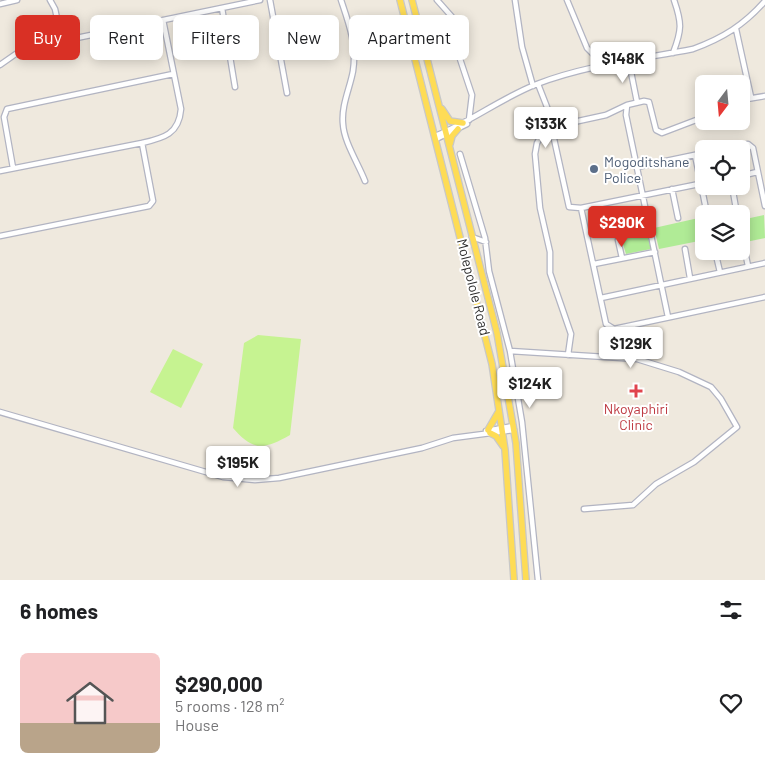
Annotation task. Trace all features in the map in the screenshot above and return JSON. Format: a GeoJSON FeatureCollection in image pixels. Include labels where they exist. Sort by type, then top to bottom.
{"type":"FeatureCollection","features":[{"type":"Feature","properties":{"kind":"main road","name":"Molepolole Road"},"geometry":{"type":"LineString","coordinates":[[400,0],[480,309],[492,364],[503,429],[514,580]]}},
{"type":"Feature","properties":{"kind":"main road","name":"Molepolole Road"},"geometry":{"type":"LineString","coordinates":[[412,0],[497,333],[514,428],[526,580]]}},
{"type":"Feature","properties":{"kind":"main road"},"geometry":{"type":"LineString","coordinates":[[438,103],[450,121],[466,121]]}},
{"type":"Feature","properties":{"kind":"main road"},"geometry":{"type":"LineString","coordinates":[[449,149],[452,136],[458,129]]}},
{"type":"Feature","properties":{"kind":"main road"},"geometry":{"type":"LineString","coordinates":[[500,409],[489,432],[498,438],[505,450]]}},
{"type":"Feature","properties":{"kind":"street"},"geometry":{"type":"LineString","coordinates":[[2,2],[17,0]]}},
{"type":"Feature","properties":{"kind":"street"},"geometry":{"type":"LineString","coordinates":[[50,0],[56,15]]}},
{"type":"Feature","properties":{"kind":"street"},"geometry":{"type":"LineString","coordinates":[[0,171],[142,143],[174,131],[180,119],[181,109],[163,20],[260,0]]}},
{"type":"Feature","properties":{"kind":"street"},"geometry":{"type":"LineString","coordinates":[[270,0],[287,93]]}},
{"type":"Feature","properties":{"kind":"street"},"geometry":{"type":"LineString","coordinates":[[341,0],[352,30],[354,47],[353,70],[342,122],[344,134],[365,181]]}},
{"type":"Feature","properties":{"kind":"street"},"geometry":{"type":"LineString","coordinates":[[437,0],[453,18],[457,50],[472,95],[466,121]]}},
{"type":"Feature","properties":{"kind":"street"},"geometry":{"type":"LineString","coordinates":[[515,0],[522,47],[550,120],[566,202],[569,207],[581,208],[695,184]]}},
{"type":"Feature","properties":{"kind":"street"},"geometry":{"type":"LineString","coordinates":[[567,0],[587,48],[594,55],[612,65]]}},
{"type":"Feature","properties":{"kind":"street"},"geometry":{"type":"LineString","coordinates":[[673,53],[681,30],[680,16],[674,0]]}},
{"type":"Feature","properties":{"kind":"street"},"geometry":{"type":"LineString","coordinates":[[436,138],[458,129],[505,99],[536,85],[612,65],[693,49],[712,42],[736,29],[765,3]]}},
{"type":"Feature","properties":{"kind":"street"},"geometry":{"type":"LineString","coordinates":[[222,8],[235,87]]}},
{"type":"Feature","properties":{"kind":"street"},"geometry":{"type":"LineString","coordinates":[[736,29],[751,97],[765,96]]}},
{"type":"Feature","properties":{"kind":"street"},"geometry":{"type":"LineString","coordinates":[[0,64],[3,60],[15,54]]}},
{"type":"Feature","properties":{"kind":"street"},"geometry":{"type":"LineString","coordinates":[[629,62],[637,102]]}},
{"type":"Feature","properties":{"kind":"street"},"geometry":{"type":"LineString","coordinates":[[14,168],[4,117],[8,109],[173,74]]}},
{"type":"Feature","properties":{"kind":"street"},"geometry":{"type":"LineString","coordinates":[[551,127],[606,115],[637,102],[649,102],[656,130],[662,133],[695,120]]}},
{"type":"Feature","properties":{"kind":"street"},"geometry":{"type":"LineString","coordinates":[[627,105],[626,115],[668,317]]}},
{"type":"Feature","properties":{"kind":"street"},"geometry":{"type":"LineString","coordinates":[[445,134],[476,117]]}},
{"type":"Feature","properties":{"kind":"street"},"geometry":{"type":"LineString","coordinates":[[550,120],[537,143],[535,151],[540,208],[550,252],[550,273],[571,334],[568,356]]}},
{"type":"Feature","properties":{"kind":"street"},"geometry":{"type":"LineString","coordinates":[[0,236],[149,206],[153,201],[142,143]]}},
{"type":"Feature","properties":{"kind":"street"},"geometry":{"type":"LineString","coordinates":[[750,145],[765,206]]}},
{"type":"Feature","properties":{"kind":"street"},"geometry":{"type":"LineString","coordinates":[[460,154],[484,242],[489,271],[510,351],[522,422],[538,580]]}},
{"type":"Feature","properties":{"kind":"street"},"geometry":{"type":"LineString","coordinates":[[637,167],[695,155]]}},
{"type":"Feature","properties":{"kind":"street"},"geometry":{"type":"LineString","coordinates":[[750,174],[757,172]]}},
{"type":"Feature","properties":{"kind":"street"},"geometry":{"type":"LineString","coordinates":[[672,189],[678,218]]}},
{"type":"Feature","properties":{"kind":"street"},"geometry":{"type":"LineString","coordinates":[[581,208],[606,324],[609,328],[765,297]]}},
{"type":"Feature","properties":{"kind":"street"},"geometry":{"type":"LineString","coordinates":[[622,258],[618,240],[619,235],[650,225]]}},
{"type":"Feature","properties":{"kind":"street"},"geometry":{"type":"LineString","coordinates":[[472,237],[484,242]]}},
{"type":"Feature","properties":{"kind":"street"},"geometry":{"type":"LineString","coordinates":[[476,251],[484,242]]}},
{"type":"Feature","properties":{"kind":"street"},"geometry":{"type":"LineString","coordinates":[[685,249],[690,278]]}},
{"type":"Feature","properties":{"kind":"street"},"geometry":{"type":"LineString","coordinates":[[594,264],[655,252]]}},
{"type":"Feature","properties":{"kind":"street"},"geometry":{"type":"LineString","coordinates":[[717,260],[720,272]]}},
{"type":"Feature","properties":{"kind":"street"},"geometry":{"type":"LineString","coordinates":[[747,260],[748,266]]}},
{"type":"Feature","properties":{"kind":"street"},"geometry":{"type":"LineString","coordinates":[[601,298],[765,262]]}},
{"type":"Feature","properties":{"kind":"street"},"geometry":{"type":"LineString","coordinates":[[510,351],[637,360],[701,381],[710,387],[720,399],[737,427],[694,462],[656,484],[633,506],[584,509]]}},
{"type":"Feature","properties":{"kind":"street"},"geometry":{"type":"LineString","coordinates":[[0,412],[223,477],[255,480],[279,478],[394,455],[453,438],[514,428]]}},
{"type":"Feature","properties":{"kind":"green space"},"geometry":{"type":"Polygon","coordinates":[[[764,215],[765,238],[750,241],[750,218],[764,215]]]}},
{"type":"Feature","properties":{"kind":"green space"},"geometry":{"type":"Polygon","coordinates":[[[695,219],[695,242],[659,249],[654,228],[695,219]]]}},
{"type":"Feature","properties":{"kind":"green space"},"geometry":{"type":"Polygon","coordinates":[[[646,230],[651,249],[626,254],[622,241],[624,235],[646,230]]]}},
{"type":"Feature","properties":{"kind":"green space"},"geometry":{"type":"Polygon","coordinates":[[[258,335],[301,339],[290,435],[273,443],[259,446],[247,441],[233,428],[244,343],[258,335]]]}},
{"type":"Feature","properties":{"kind":"green space"},"geometry":{"type":"Polygon","coordinates":[[[173,349],[203,364],[181,408],[150,392],[173,349]]]}},
{"type":"Feature","properties":{"kind":"place","name":"Mogoditshane Police"},"geometry":{"type":"Point","coordinates":[594,169]}},
{"type":"Feature","properties":{"kind":"place","name":"Nkoyaphiri Clinic"},"geometry":{"type":"Point","coordinates":[636,391]}}]}
